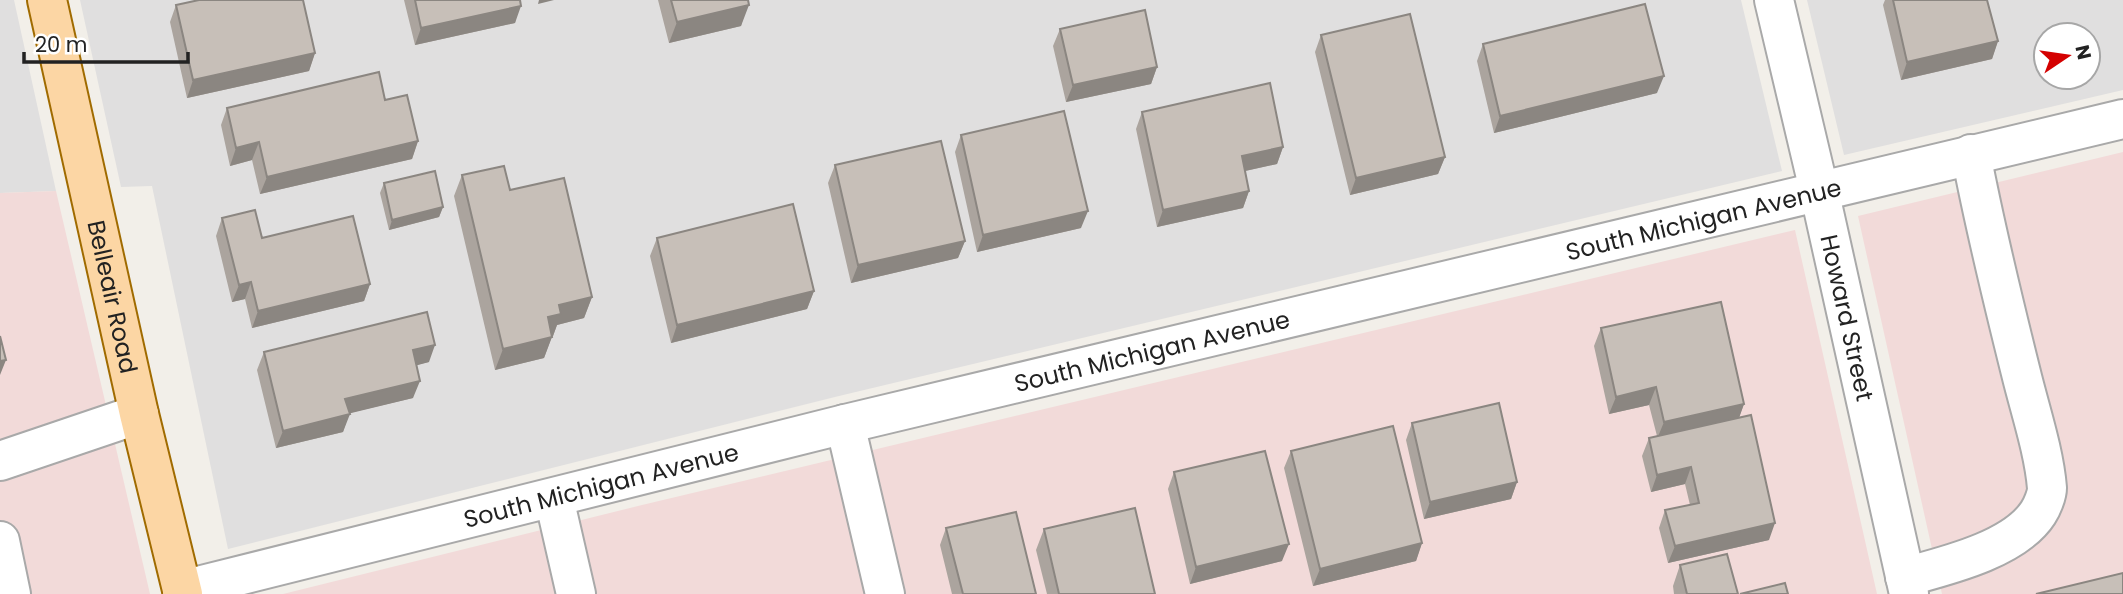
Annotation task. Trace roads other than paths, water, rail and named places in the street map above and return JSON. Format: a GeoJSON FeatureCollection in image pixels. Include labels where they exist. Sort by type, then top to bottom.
{"type":"FeatureCollection","features":[{"type":"Feature","properties":{"kind":"main road","name":"Belleair Road"},"geometry":{"type":"LineString","coordinates":[[47,0],[139,414],[183,592]]}},
{"type":"Feature","properties":{"kind":"street","name":"Howard Street"},"geometry":{"type":"LineString","coordinates":[[1774,0],[1907,585]]}},
{"type":"Feature","properties":{"kind":"street","name":"South Michigan Avenue"},"geometry":{"type":"LineString","coordinates":[[183,592],[845,424],[2123,119]]}},
{"type":"Feature","properties":{"kind":"street"},"geometry":{"type":"LineString","coordinates":[[1907,585],[1985,552],[2017,534],[2038,514],[2048,492],[1970,155]]}},
{"type":"Feature","properties":{"kind":"street"},"geometry":{"type":"LineString","coordinates":[[0,461],[139,414]]}},
{"type":"Feature","properties":{"kind":"street"},"geometry":{"type":"LineString","coordinates":[[845,424],[885,594]]}},
{"type":"Feature","properties":{"kind":"street"},"geometry":{"type":"LineString","coordinates":[[554,498],[576,594]]}},
{"type":"Feature","properties":{"kind":"street"},"geometry":{"type":"LineString","coordinates":[[0,541],[11,594]]}}]}
